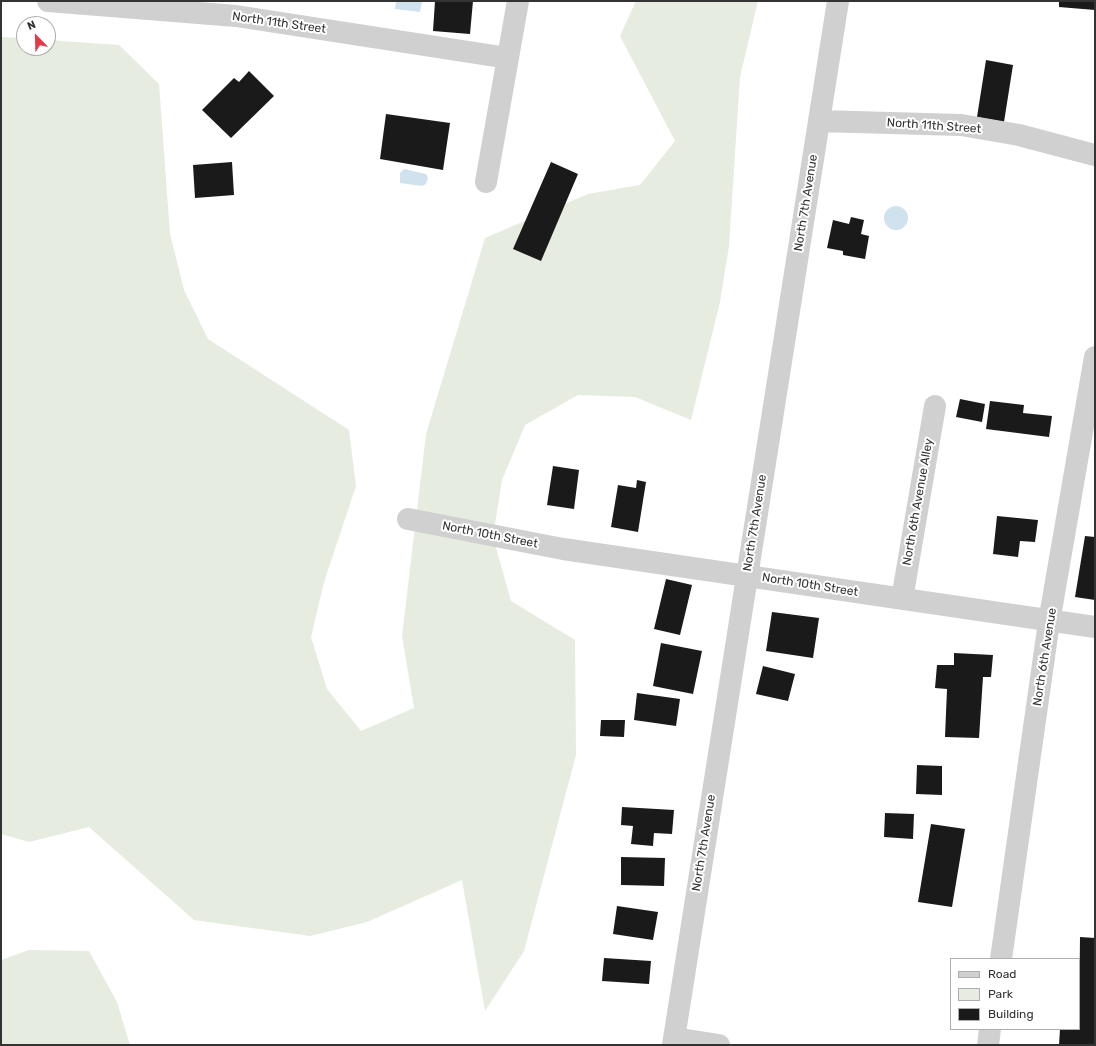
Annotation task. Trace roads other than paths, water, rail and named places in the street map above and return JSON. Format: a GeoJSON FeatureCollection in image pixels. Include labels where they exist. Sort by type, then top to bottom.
{"type":"FeatureCollection","features":[{"type":"Feature","properties":{"kind":"street","name":"North 11th Street"},"geometry":{"type":"LineString","coordinates":[[48,1],[236,16],[508,58]]}},
{"type":"Feature","properties":{"kind":"street"},"geometry":{"type":"LineString","coordinates":[[486,182],[518,1]]}},
{"type":"Feature","properties":{"kind":"street","name":"North 7th Avenue"},"geometry":{"type":"LineString","coordinates":[[673,1042],[838,1]]}},
{"type":"Feature","properties":{"kind":"street","name":"North 11th Street"},"geometry":{"type":"LineString","coordinates":[[819,120],[961,125],[1019,135],[1080,149],[1095,155]]}},
{"type":"Feature","properties":{"kind":"street","name":"North 6th Avenue"},"geometry":{"type":"LineString","coordinates":[[1000,958],[1050,622],[1095,357]]}},
{"type":"Feature","properties":{"kind":"street","name":"North 6th Avenue Alley"},"geometry":{"type":"LineString","coordinates":[[902,599],[935,406]]}},
{"type":"Feature","properties":{"kind":"street","name":"North 10th Street"},"geometry":{"type":"LineString","coordinates":[[408,519],[563,549],[1050,622],[1095,627]]}},
{"type":"Feature","properties":{"kind":"street"},"geometry":{"type":"LineString","coordinates":[[988,1045],[990,1030]]}},
{"type":"Feature","properties":{"kind":"street"},"geometry":{"type":"LineString","coordinates":[[673,1042],[719,1045]]}},
{"type":"Feature","properties":{"kind":"water"},"geometry":{"type":"Polygon","coordinates":[[[396,1],[422,1],[420,12],[395,9],[396,1]]]}},
{"type":"Feature","properties":{"kind":"water"},"geometry":{"type":"Polygon","coordinates":[[[404,169],[426,174],[428,178],[426,184],[422,186],[400,183],[400,173],[404,169]]]}},
{"type":"Feature","properties":{"kind":"water"},"geometry":{"type":"Polygon","coordinates":[[[896,206],[905,209],[908,218],[905,227],[896,230],[887,227],[884,218],[887,209],[896,206]]]}}]}
